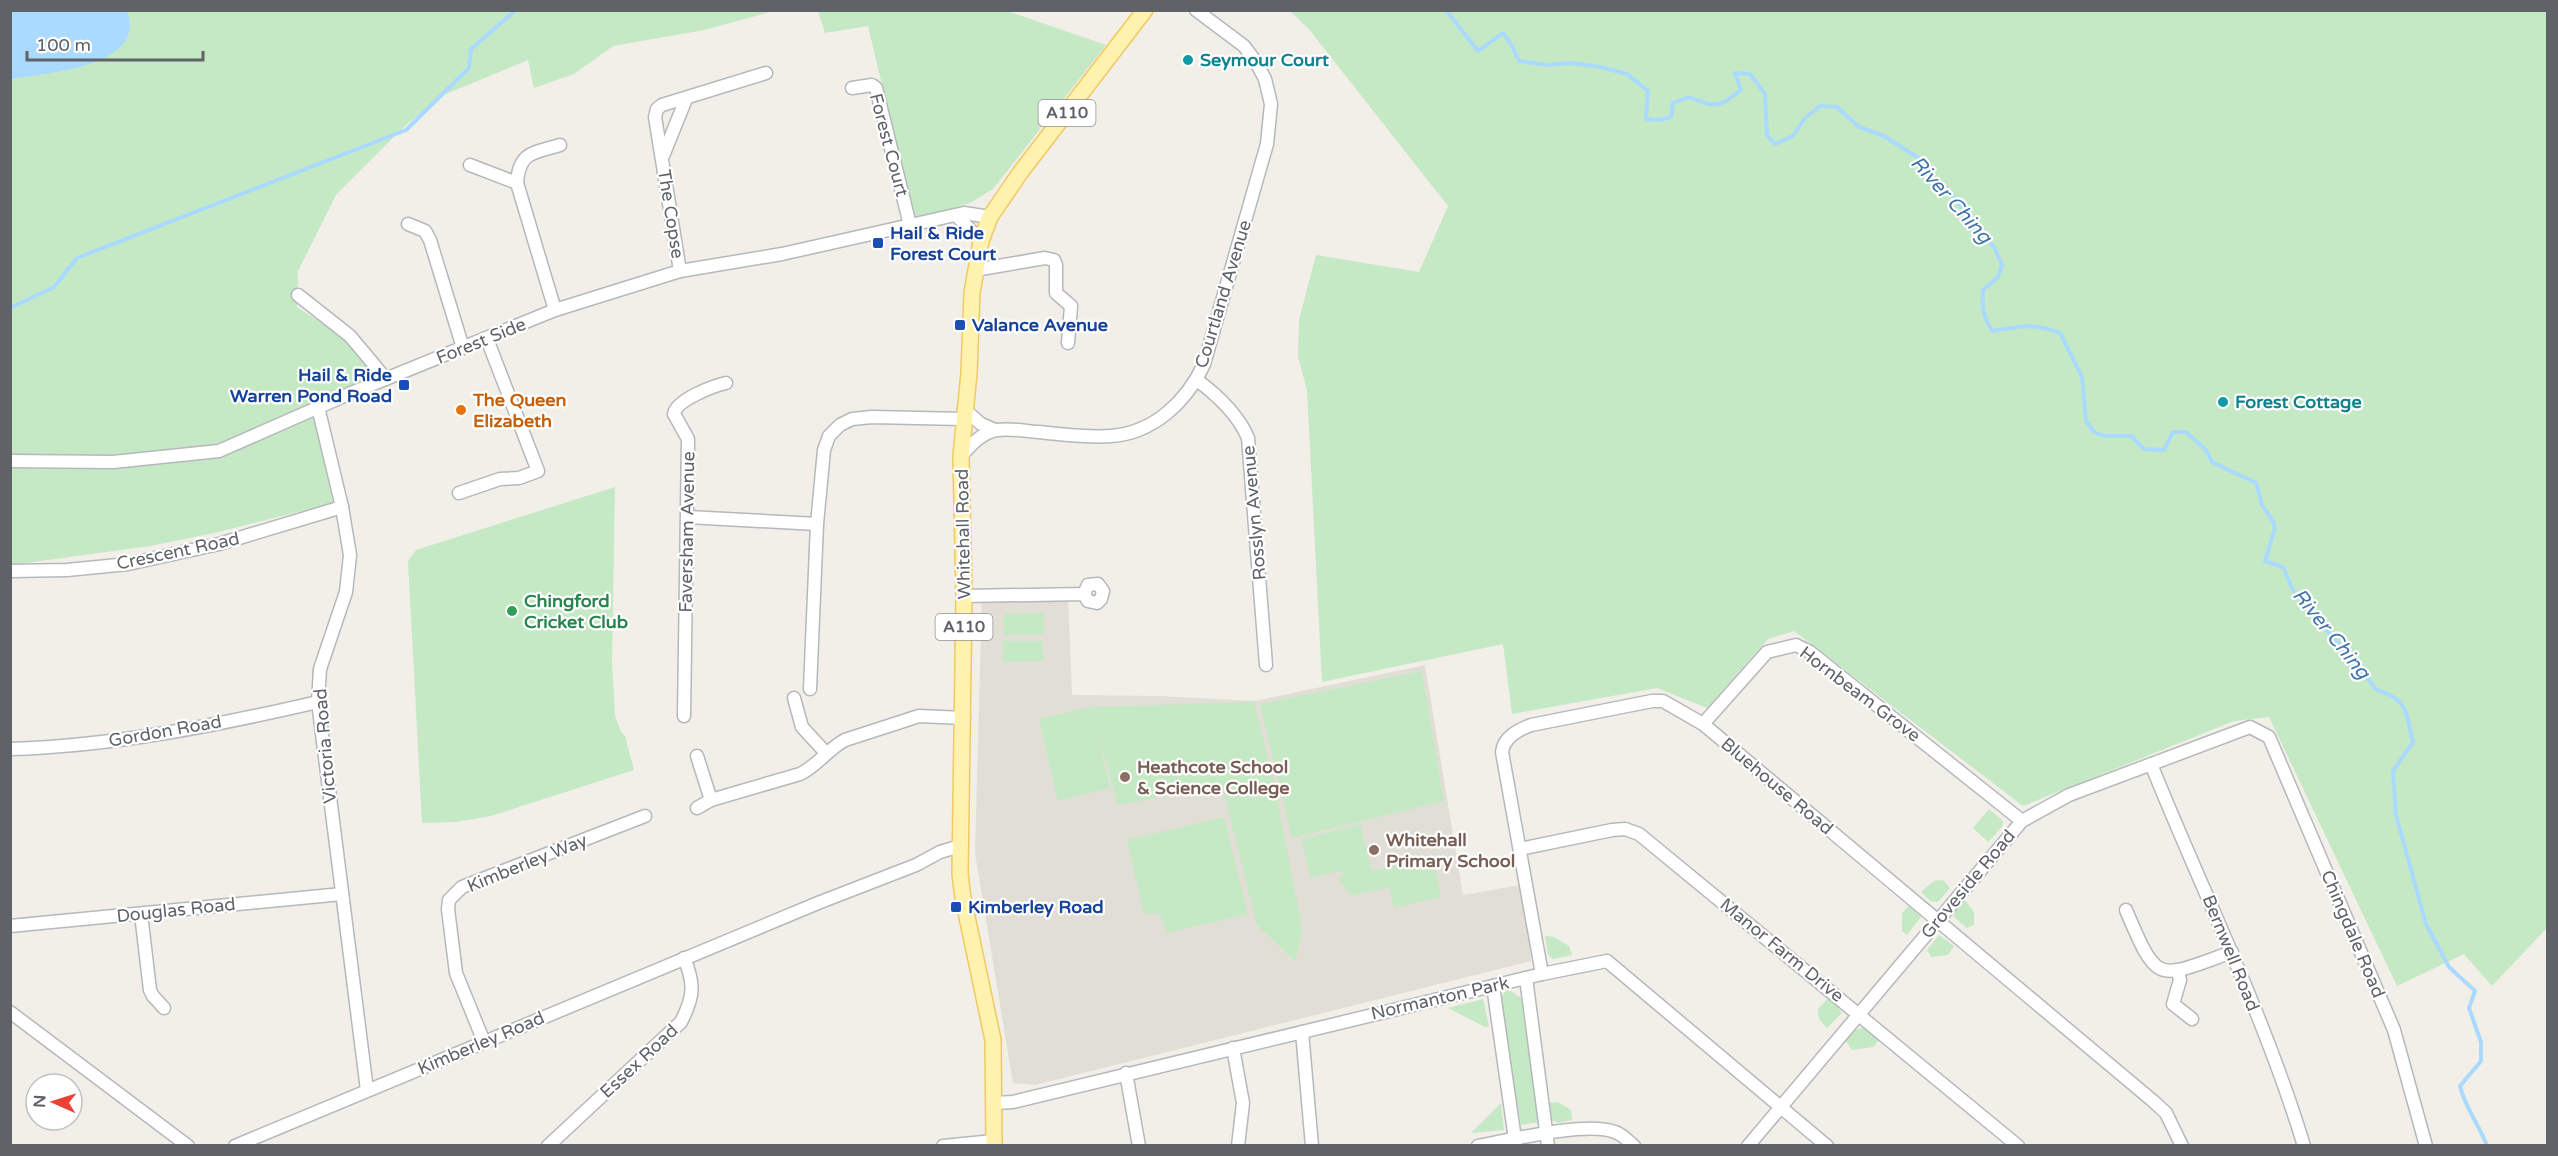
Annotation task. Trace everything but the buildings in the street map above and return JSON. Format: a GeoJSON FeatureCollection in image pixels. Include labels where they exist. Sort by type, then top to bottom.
{"type":"FeatureCollection","features":[{"type":"Feature","properties":{"kind":"main road","name":"Whitehall Road"},"geometry":{"type":"LineString","coordinates":[[994,1143],[993,1040],[963,897],[960,846],[964,718],[961,456],[975,270],[981,241],[990,217],[1020,173],[1145,10]]}},
{"type":"Feature","properties":{"kind":"street","name":"Courtland Avenue"},"geometry":{"type":"LineString","coordinates":[[996,430],[1111,436],[1133,432],[1170,412],[1197,380],[1204,364],[1267,144],[1271,104],[1265,80],[1256,62],[1244,46],[1196,10]]}},
{"type":"Feature","properties":{"kind":"street","name":"The Copse"},"geometry":{"type":"LineString","coordinates":[[680,271],[655,117],[657,110],[662,105],[766,73]]}},
{"type":"Feature","properties":{"kind":"street","name":"Forest Court"},"geometry":{"type":"LineString","coordinates":[[852,88],[872,85],[876,88],[910,225]]}},
{"type":"Feature","properties":{"kind":"street","name":"The Copse"},"geometry":{"type":"LineString","coordinates":[[662,157],[686,99]]}},
{"type":"Feature","properties":{"kind":"street"},"geometry":{"type":"LineString","coordinates":[[555,310],[517,183],[521,161],[528,155],[560,146]]}},
{"type":"Feature","properties":{"kind":"street"},"geometry":{"type":"LineString","coordinates":[[470,165],[517,183]]}},
{"type":"Feature","properties":{"kind":"street","name":"Forest Side"},"geometry":{"type":"LineString","coordinates":[[10,461],[113,462],[219,452],[318,406],[555,310],[680,271],[782,254],[964,213],[990,217]]}},
{"type":"Feature","properties":{"kind":"street"},"geometry":{"type":"LineString","coordinates":[[956,215],[981,241]]}},
{"type":"Feature","properties":{"kind":"street"},"geometry":{"type":"LineString","coordinates":[[408,224],[425,231],[430,240],[463,348]]}},
{"type":"Feature","properties":{"kind":"street"},"geometry":{"type":"LineString","coordinates":[[975,270],[1044,258],[1054,260],[1056,292],[1071,306],[1068,344]]}},
{"type":"Feature","properties":{"kind":"street"},"geometry":{"type":"LineString","coordinates":[[298,295],[350,336],[386,379]]}},
{"type":"Feature","properties":{"kind":"street"},"geometry":{"type":"LineString","coordinates":[[459,494],[500,479],[519,478],[538,471],[487,339]]}},
{"type":"Feature","properties":{"kind":"street","name":"Rosslyn Avenue"},"geometry":{"type":"LineString","coordinates":[[1197,380],[1215,393],[1230,410],[1244,428],[1248,438],[1266,666]]}},
{"type":"Feature","properties":{"kind":"street","name":"Faversham Avenue"},"geometry":{"type":"LineString","coordinates":[[684,716],[688,439],[674,414],[675,409],[713,386],[726,383]]}},
{"type":"Feature","properties":{"kind":"street","name":"Victoria Road"},"geometry":{"type":"LineString","coordinates":[[318,406],[342,507],[350,555],[349,575],[340,612],[323,658],[318,702],[367,1090]]}},
{"type":"Feature","properties":{"kind":"street"},"geometry":{"type":"LineString","coordinates":[[810,689],[817,524],[824,450],[829,436],[840,425],[852,419],[872,417],[963,414],[996,430]]}},
{"type":"Feature","properties":{"kind":"street"},"geometry":{"type":"LineString","coordinates":[[961,456],[973,442],[996,430]]}},
{"type":"Feature","properties":{"kind":"street","name":"Crescent Road"},"geometry":{"type":"LineString","coordinates":[[10,571],[67,570],[128,564],[219,544],[342,507]]}},
{"type":"Feature","properties":{"kind":"street"},"geometry":{"type":"LineString","coordinates":[[688,517],[817,524]]}},
{"type":"Feature","properties":{"kind":"street"},"geometry":{"type":"LineString","coordinates":[[964,596],[1084,594]]}},
{"type":"Feature","properties":{"kind":"street","name":"Hornbeam Grove"},"geometry":{"type":"LineString","coordinates":[[1703,724],[1767,652],[1796,645],[1810,652],[2022,820]]}},
{"type":"Feature","properties":{"kind":"street"},"geometry":{"type":"LineString","coordinates":[[794,698],[802,728],[826,753]]}},
{"type":"Feature","properties":{"kind":"street","name":"Bluehouse Road"},"geometry":{"type":"LineString","coordinates":[[1542,974],[1502,752],[1503,745],[1520,729],[1652,701],[1663,701],[1703,724],[1938,919],[2166,1113],[2182,1146]]}},
{"type":"Feature","properties":{"kind":"street","name":"Gordon Road"},"geometry":{"type":"LineString","coordinates":[[10,749],[76,747],[318,702]]}},
{"type":"Feature","properties":{"kind":"street"},"geometry":{"type":"LineString","coordinates":[[697,808],[711,800],[800,774],[845,740],[919,716],[964,718]]}},
{"type":"Feature","properties":{"kind":"street","name":"Groveside Road"},"geometry":{"type":"LineString","coordinates":[[1748,1146],[2022,820],[2069,795],[2240,730],[2250,727],[2260,731]]}},
{"type":"Feature","properties":{"kind":"street","name":"Chingdale Road"},"geometry":{"type":"LineString","coordinates":[[2260,731],[2269,737],[2394,1030],[2426,1146]]}},
{"type":"Feature","properties":{"kind":"street"},"geometry":{"type":"LineString","coordinates":[[696,756],[711,800]]}},
{"type":"Feature","properties":{"kind":"street","name":"Bernwell Road"},"geometry":{"type":"LineString","coordinates":[[2151,764],[2232,952],[2292,1104],[2304,1146]]}},
{"type":"Feature","properties":{"kind":"street","name":"Kimberley Way"},"geometry":{"type":"LineString","coordinates":[[484,1042],[456,973],[448,909],[449,900],[462,887],[645,816]]}},
{"type":"Feature","properties":{"kind":"street","name":"Manor Farm Drive"},"geometry":{"type":"LineString","coordinates":[[1520,849],[1612,830],[1625,829],[1639,834],[2018,1146]]}},
{"type":"Feature","properties":{"kind":"street","name":"Kimberley Road"},"geometry":{"type":"LineString","coordinates":[[235,1146],[684,958],[916,865],[940,852],[960,846]]}},
{"type":"Feature","properties":{"kind":"street","name":"Douglas Road"},"geometry":{"type":"LineString","coordinates":[[10,926],[342,894]]}},
{"type":"Feature","properties":{"kind":"street"},"geometry":{"type":"LineString","coordinates":[[2126,910],[2145,954],[2154,966],[2164,971],[2178,971],[2232,952]]}},
{"type":"Feature","properties":{"kind":"street"},"geometry":{"type":"LineString","coordinates":[[141,914],[150,990],[165,1008]]}},
{"type":"Feature","properties":{"kind":"street","name":"Essex Road"},"geometry":{"type":"LineString","coordinates":[[548,1146],[681,1022],[693,991],[684,958]]}},
{"type":"Feature","properties":{"kind":"street","name":"Normanton Park"},"geometry":{"type":"LineString","coordinates":[[994,1104],[1013,1102],[1542,974],[1607,961],[1827,1146]]}},
{"type":"Feature","properties":{"kind":"street"},"geometry":{"type":"LineString","coordinates":[[2178,971],[2180,980],[2173,1004],[2192,1019]]}},
{"type":"Feature","properties":{"kind":"street"},"geometry":{"type":"LineString","coordinates":[[1526,978],[1548,1146]]}},
{"type":"Feature","properties":{"kind":"street"},"geometry":{"type":"LineString","coordinates":[[1493,986],[1515,1142]]}},
{"type":"Feature","properties":{"kind":"street"},"geometry":{"type":"LineString","coordinates":[[10,1012],[188,1146]]}},
{"type":"Feature","properties":{"kind":"street"},"geometry":{"type":"LineString","coordinates":[[1302,1032],[1312,1146]]}},
{"type":"Feature","properties":{"kind":"street"},"geometry":{"type":"LineString","coordinates":[[1233,1048],[1243,1102],[1238,1146]]}},
{"type":"Feature","properties":{"kind":"street"},"geometry":{"type":"LineString","coordinates":[[1126,1073],[1139,1146]]}},
{"type":"Feature","properties":{"kind":"street"},"geometry":{"type":"LineString","coordinates":[[1478,1146],[1515,1142],[1546,1133],[1604,1128],[1618,1132],[1634,1146]]}},
{"type":"Feature","properties":{"kind":"street"},"geometry":{"type":"LineString","coordinates":[[943,1146],[994,1143]]}},
{"type":"Feature","properties":{"kind":"shaded area","name":"Heathcote School & Science College"},"geometry":{"type":"Polygon","coordinates":[[[982,595],[1068,595],[1072,695],[1160,696],[1254,701],[1425,665],[1463,895],[1521,885],[1531,961],[1035,1085],[1013,1083],[975,853],[982,595]]]}},
{"type":"Feature","properties":{"kind":"green space"},"geometry":{"type":"Polygon","coordinates":[[[10,11],[774,11],[704,30],[613,46],[574,74],[534,88],[528,60],[441,96],[405,126],[336,195],[298,271],[297,307],[352,343],[383,379],[312,403],[333,503],[214,533],[150,546],[11,565],[10,11]]]}},
{"type":"Feature","properties":{"kind":"green space"},"geometry":{"type":"Polygon","coordinates":[[[818,11],[1007,11],[1106,45],[993,189],[970,203],[914,219],[868,26],[825,33],[818,11]]]}},
{"type":"Feature","properties":{"kind":"green space"},"geometry":{"type":"Polygon","coordinates":[[[1290,11],[2547,11],[2547,928],[2492,986],[2464,954],[2397,986],[2269,717],[2234,721],[2023,806],[1794,631],[1768,639],[1707,708],[1657,688],[1512,714],[1503,644],[1322,682],[1307,390],[1298,357],[1299,320],[1316,255],[1419,272],[1448,206],[1308,28],[1290,11]]]}},
{"type":"Feature","properties":{"kind":"green space","name":"Chingford Cricket Club"},"geometry":{"type":"Polygon","coordinates":[[[615,487],[612,662],[615,716],[625,736],[634,770],[491,816],[456,822],[422,823],[408,561],[416,550],[615,487]]]}},
{"type":"Feature","properties":{"kind":"green space"},"geometry":{"type":"Polygon","coordinates":[[[1044,613],[1044,634],[1004,635],[1004,614],[1044,613]]]}},
{"type":"Feature","properties":{"kind":"green space"},"geometry":{"type":"Polygon","coordinates":[[[1003,641],[1043,641],[1043,661],[1003,662],[1003,641]]]}},
{"type":"Feature","properties":{"kind":"green space"},"geometry":{"type":"Polygon","coordinates":[[[1422,671],[1444,801],[1292,838],[1260,704],[1422,671]]]}},
{"type":"Feature","properties":{"kind":"green space"},"geometry":{"type":"Polygon","coordinates":[[[1254,702],[1274,783],[1300,917],[1302,935],[1295,961],[1257,925],[1222,785],[1118,805],[1096,727],[1110,788],[1058,801],[1039,719],[1091,707],[1254,702]]]}},
{"type":"Feature","properties":{"kind":"green space"},"geometry":{"type":"Polygon","coordinates":[[[1989,809],[2003,821],[2002,827],[1988,842],[1973,828],[1989,809]]]}},
{"type":"Feature","properties":{"kind":"green space"},"geometry":{"type":"Polygon","coordinates":[[[1224,817],[1248,914],[1167,933],[1161,916],[1155,913],[1144,914],[1127,840],[1224,817]]]}},
{"type":"Feature","properties":{"kind":"green space"},"geometry":{"type":"Polygon","coordinates":[[[1360,824],[1372,871],[1433,859],[1441,897],[1394,908],[1389,887],[1353,895],[1346,890],[1339,880],[1344,870],[1310,878],[1302,839],[1360,824]]]}},
{"type":"Feature","properties":{"kind":"green space"},"geometry":{"type":"Polygon","coordinates":[[[1943,880],[1950,888],[1938,902],[1930,901],[1921,892],[1934,881],[1943,880]]]}},
{"type":"Feature","properties":{"kind":"green space"},"geometry":{"type":"Polygon","coordinates":[[[1965,900],[1974,912],[1974,925],[1967,928],[1955,918],[1953,913],[1965,900]]]}},
{"type":"Feature","properties":{"kind":"green space"},"geometry":{"type":"Polygon","coordinates":[[[1909,906],[1921,917],[1907,935],[1902,931],[1902,913],[1909,906]]]}},
{"type":"Feature","properties":{"kind":"green space"},"geometry":{"type":"Polygon","coordinates":[[[1939,935],[1954,946],[1948,955],[1931,957],[1927,950],[1939,935]]]}},
{"type":"Feature","properties":{"kind":"green space"},"geometry":{"type":"Polygon","coordinates":[[[1545,936],[1554,937],[1569,946],[1572,955],[1553,959],[1548,955],[1545,936]]]}},
{"type":"Feature","properties":{"kind":"green space"},"geometry":{"type":"Polygon","coordinates":[[[1508,989],[1521,998],[1539,1122],[1521,1125],[1499,999],[1508,989]]]}},
{"type":"Feature","properties":{"kind":"green space"},"geometry":{"type":"Polygon","coordinates":[[[1829,997],[1842,1013],[1827,1028],[1819,1019],[1818,1009],[1829,997]]]}},
{"type":"Feature","properties":{"kind":"green space"},"geometry":{"type":"Polygon","coordinates":[[[1483,999],[1489,1026],[1485,1027],[1448,1008],[1483,999]]]}},
{"type":"Feature","properties":{"kind":"green space"},"geometry":{"type":"Polygon","coordinates":[[[1867,1026],[1882,1037],[1873,1047],[1852,1050],[1846,1041],[1851,1032],[1867,1026]]]}},
{"type":"Feature","properties":{"kind":"green space"},"geometry":{"type":"Polygon","coordinates":[[[1558,1102],[1571,1110],[1572,1120],[1558,1123],[1552,1120],[1548,1103],[1558,1102]]]}},
{"type":"Feature","properties":{"kind":"green space"},"geometry":{"type":"Polygon","coordinates":[[[1501,1103],[1504,1130],[1471,1133],[1501,1103]]]}},
{"type":"Feature","properties":{"kind":"water"},"geometry":{"type":"Polygon","coordinates":[[[10,11],[127,11],[130,30],[123,44],[109,56],[90,64],[69,70],[11,79],[10,11]]]}},
{"type":"Feature","properties":{"kind":"waterway"},"geometry":{"type":"LineString","coordinates":[[10,308],[54,287],[77,258],[406,130],[469,68],[471,49],[516,10]]}},
{"type":"Feature","properties":{"kind":"waterway","name":"River Ching"},"geometry":{"type":"LineString","coordinates":[[1446,10],[1478,51],[1503,33],[1519,61],[1546,65],[1571,63],[1601,67],[1627,74],[1648,91],[1646,119],[1660,120],[1671,117],[1673,103],[1689,97],[1705,103],[1722,103],[1741,90],[1735,73],[1750,74],[1765,94],[1767,135],[1775,144],[1793,136],[1804,119],[1820,106],[1837,107],[1859,127],[1884,136],[1920,159],[1994,247],[2002,265],[1998,277],[1983,290],[1983,307],[1987,322],[1993,331],[2027,326],[2060,333],[2082,377],[2086,421],[2094,432],[2104,436],[2131,436],[2144,449],[2164,450],[2173,432],[2186,432],[2206,450],[2212,462],[2256,483],[2262,505],[2275,528],[2265,561],[2283,567],[2293,590],[2377,690],[2401,703],[2407,715],[2413,742],[2393,771],[2396,815],[2426,924],[2449,967],[2475,991],[2469,1008],[2481,1042],[2481,1061],[2460,1086],[2465,1102],[2487,1146]]}},
{"type":"Feature","properties":{"kind":"place","name":"Seymour Court"},"geometry":{"type":"Point","coordinates":[1188,60]}},
{"type":"Feature","properties":{"kind":"place","name":"Hail & Ride Forest Court"},"geometry":{"type":"Point","coordinates":[878,243]}},
{"type":"Feature","properties":{"kind":"place","name":"Valance Avenue"},"geometry":{"type":"Point","coordinates":[960,325]}},
{"type":"Feature","properties":{"kind":"place","name":"Hail & Ride Warren Pond Road"},"geometry":{"type":"Point","coordinates":[404,385]}},
{"type":"Feature","properties":{"kind":"place","name":"Forest Cottage"},"geometry":{"type":"Point","coordinates":[2223,402]}},
{"type":"Feature","properties":{"kind":"place","name":"The Queen Elizabeth"},"geometry":{"type":"Point","coordinates":[461,410]}},
{"type":"Feature","properties":{"kind":"place","name":"Chingford Cricket Club"},"geometry":{"type":"Point","coordinates":[512,611]}},
{"type":"Feature","properties":{"kind":"place","name":"Heathcote School & Science College"},"geometry":{"type":"Point","coordinates":[1125,777]}},
{"type":"Feature","properties":{"kind":"place","name":"Whitehall Primary School"},"geometry":{"type":"Point","coordinates":[1374,850]}},
{"type":"Feature","properties":{"kind":"place","name":"Kimberley Road"},"geometry":{"type":"Point","coordinates":[956,907]}}]}
